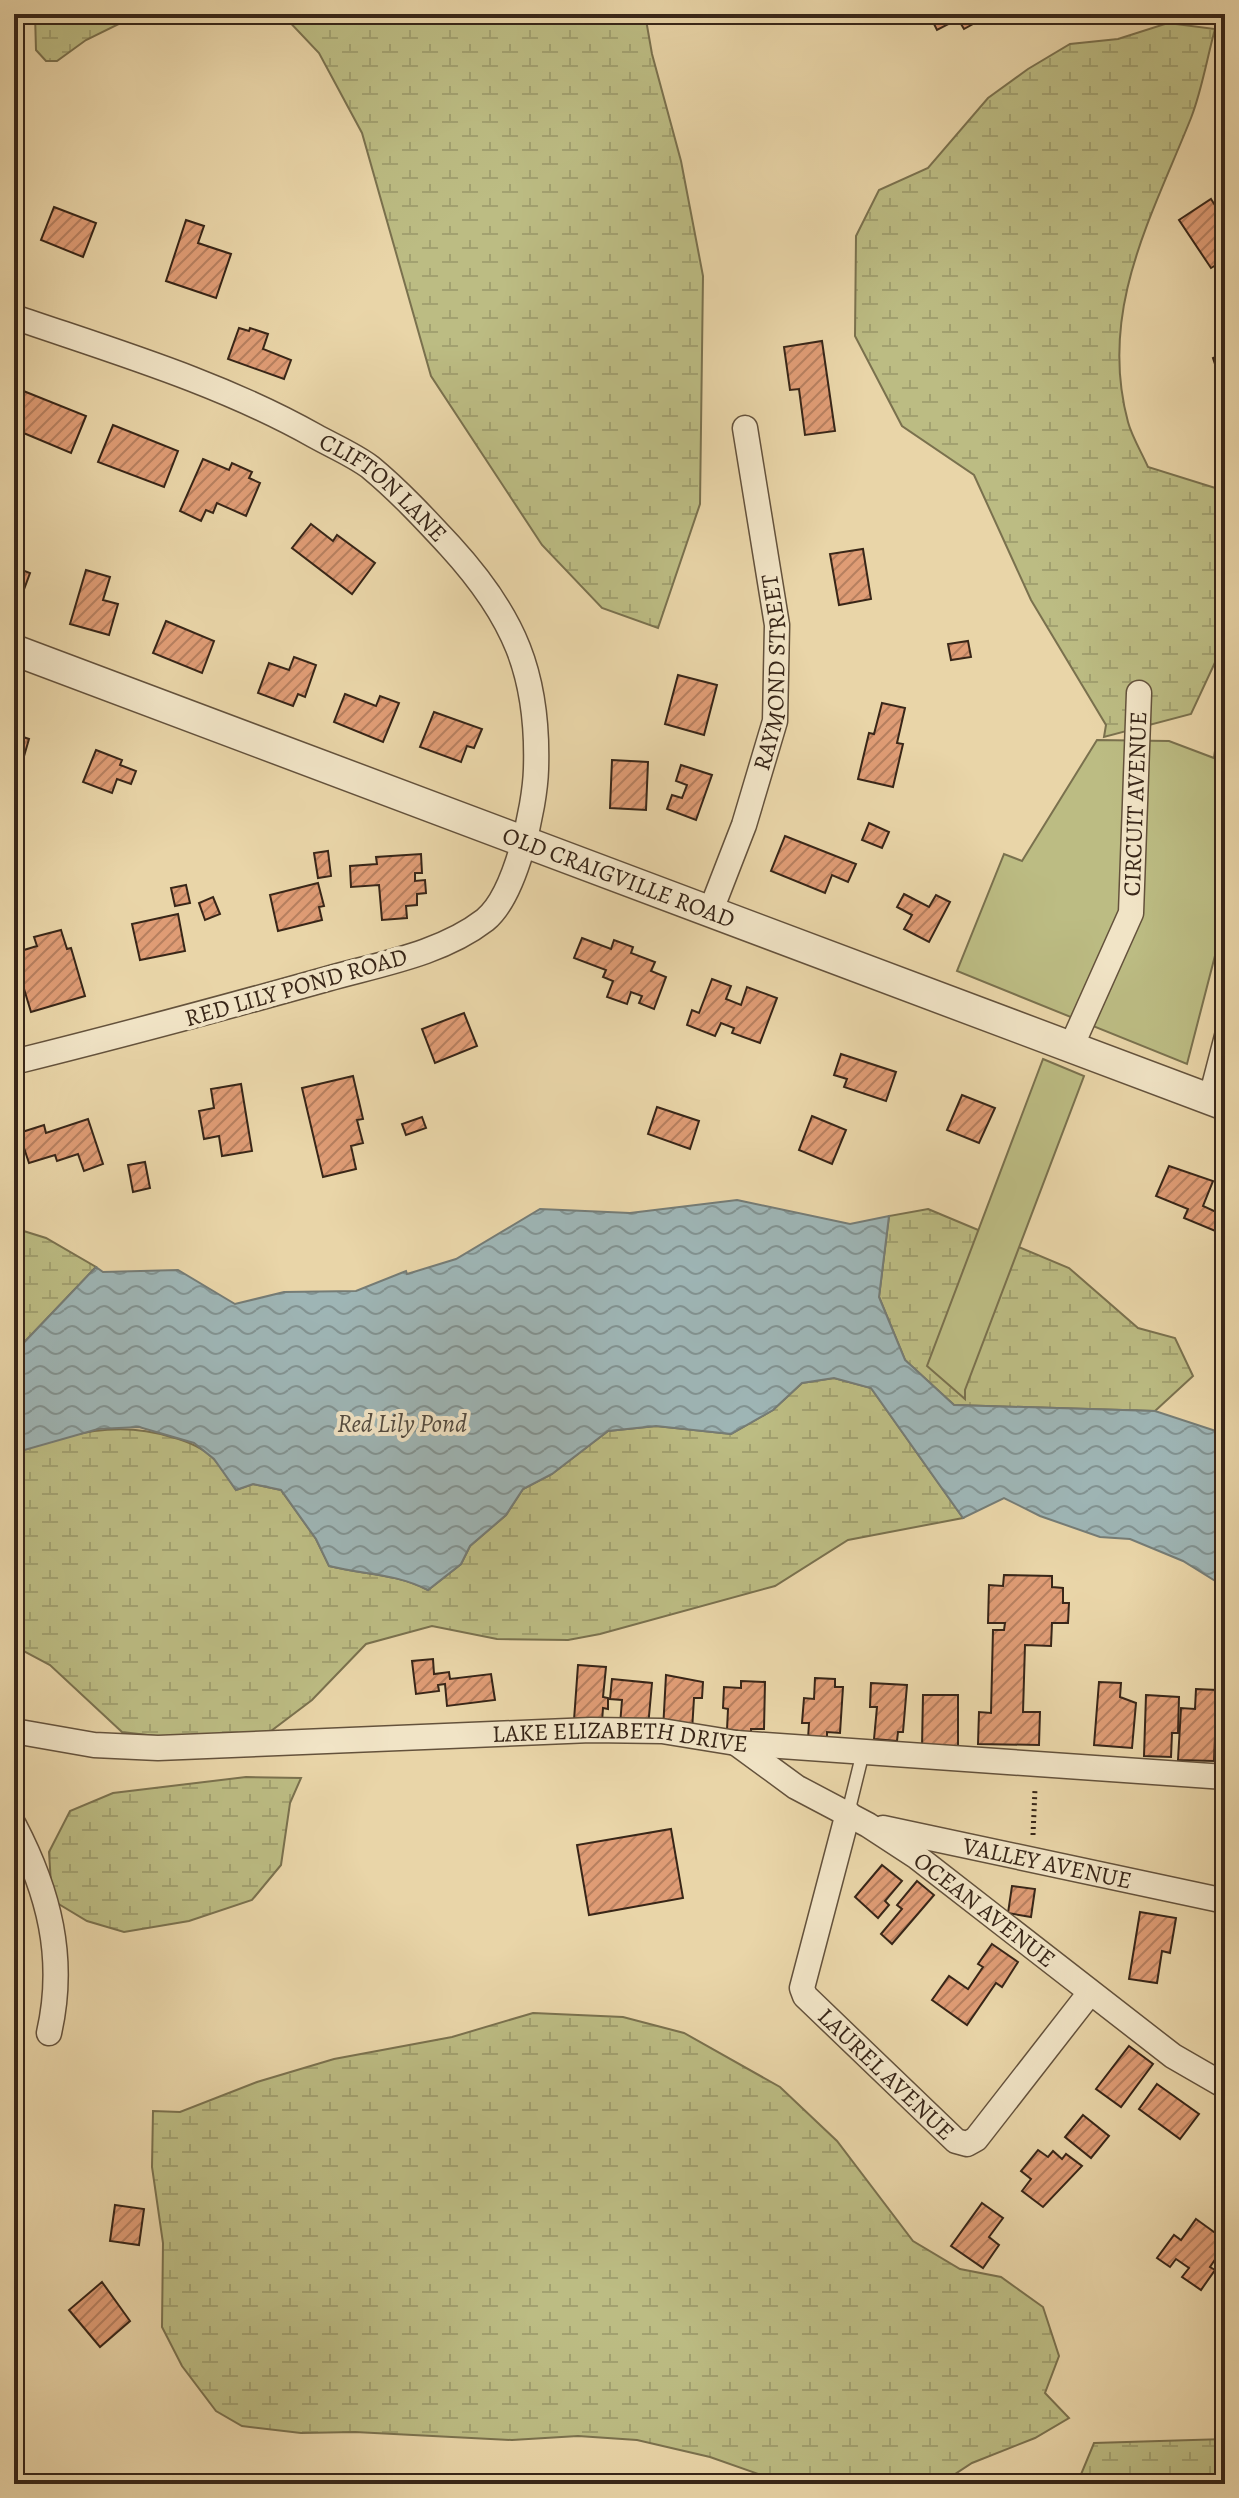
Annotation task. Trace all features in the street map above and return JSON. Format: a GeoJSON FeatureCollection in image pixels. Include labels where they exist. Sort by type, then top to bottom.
{"type":"FeatureCollection","features":[{"type":"Feature","properties":{"kind":"street","name":"CLIFTON LANE"},"geometry":{"type":"LineString","coordinates":[[14,317],[221,389],[301,428],[368,466],[422,516],[481,580],[519,645],[531,687],[537,735],[536,786],[523,840]]}},
{"type":"Feature","properties":{"kind":"street","name":"RAYMOND STREET"},"geometry":{"type":"LineString","coordinates":[[711,910],[744,825],[775,721],[777,625],[745,428]]}},
{"type":"Feature","properties":{"kind":"street","name":"OLD CRAIGVILLE ROAD"},"geometry":{"type":"LineString","coordinates":[[14,650],[1215,1101]]}},
{"type":"Feature","properties":{"kind":"street","name":"CIRCUIT AVENUE"},"geometry":{"type":"LineString","coordinates":[[1071,1047],[1131,913],[1139,693]]}},
{"type":"Feature","properties":{"kind":"street","name":"RED LILY POND ROAD"},"geometry":{"type":"LineString","coordinates":[[14,1062],[175,1021],[437,946],[467,933],[489,917],[506,889],[523,840]]}},
{"type":"Feature","properties":{"kind":"street","name":"LAKE ELIZABETH DRIVE"},"geometry":{"type":"LineString","coordinates":[[14,1731],[72,1743],[158,1748],[591,1730],[662,1731],[736,1743],[1225,1777]]}},
{"type":"Feature","properties":{"kind":"street","name":"OCEAN AVENUE"},"geometry":{"type":"LineString","coordinates":[[736,1743],[796,1787],[858,1819],[954,1885],[1089,1994],[1173,2056],[1225,2086]]}},
{"type":"Feature","properties":{"kind":"street","name":"VALLEY AVENUE"},"geometry":{"type":"LineString","coordinates":[[858,1819],[1225,1901]]}},
{"type":"Feature","properties":{"kind":"street","name":"LAUREL AVENUE"},"geometry":{"type":"LineString","coordinates":[[858,1819],[802,1988],[805,1996],[956,2141],[967,2144],[976,2139],[1089,1994]]}},
{"type":"Feature","properties":{"kind":"street"},"geometry":{"type":"LineString","coordinates":[[14,1825],[38,1876],[56,1950],[56,2000],[49,2033]]}},
{"type":"Feature","properties":{"kind":"lane"},"geometry":{"type":"LineString","coordinates":[[1215,1101],[1225,1020]]}},
{"type":"Feature","properties":{"kind":"lane"},"geometry":{"type":"LineString","coordinates":[[858,1819],[863,1752]]}},
{"type":"Feature","properties":{"kind":"path"},"geometry":{"type":"LineString","coordinates":[[1033,1838],[1036,1780]]}},
{"type":"Feature","properties":{"kind":"green space"},"geometry":{"type":"Polygon","coordinates":[[[35,14],[139,14],[86,40],[57,61],[46,61],[36,50],[35,14]]]}},
{"type":"Feature","properties":{"kind":"green space"},"geometry":{"type":"Polygon","coordinates":[[[282,14],[645,14],[652,54],[681,161],[703,276],[700,504],[658,628],[602,608],[542,545],[431,376],[362,133],[319,53],[282,14]]]}},
{"type":"Feature","properties":{"kind":"green space"},"geometry":{"type":"Polygon","coordinates":[[[1168,23],[1215,29],[1195,107],[1133,266],[1124,303],[1120,381],[1128,422],[1148,467],[1225,491],[1225,641],[1191,714],[1104,737],[1106,725],[1031,600],[974,475],[902,426],[855,336],[856,236],[879,190],[928,168],[988,98],[1028,69],[1070,44],[1118,39],[1168,23]]]}},
{"type":"Feature","properties":{"kind":"green space"},"geometry":{"type":"Polygon","coordinates":[[[1225,679],[1225,917],[1187,1064],[957,971],[1004,854],[1022,861],[1097,740],[1169,741],[1214,758],[1225,679]]]}},
{"type":"Feature","properties":{"kind":"green space"},"geometry":{"type":"Polygon","coordinates":[[[1043,1059],[1084,1076],[965,1390],[965,1399],[927,1366],[1043,1059]]]}},
{"type":"Feature","properties":{"kind":"green space"},"geometry":{"type":"Polygon","coordinates":[[[928,1209],[1069,1268],[1138,1328],[1175,1338],[1193,1376],[1155,1411],[954,1405],[905,1360],[879,1297],[889,1216],[928,1209]]]}},
{"type":"Feature","properties":{"kind":"green space"},"geometry":{"type":"Polygon","coordinates":[[[14,1228],[46,1238],[96,1267],[14,1353],[14,1228]]]}},
{"type":"Feature","properties":{"kind":"green space"},"geometry":{"type":"Polygon","coordinates":[[[834,1378],[871,1388],[963,1518],[848,1540],[775,1586],[600,1634],[568,1640],[497,1639],[432,1626],[366,1644],[312,1700],[267,1734],[181,1739],[122,1732],[50,1665],[14,1646],[14,1453],[73,1435],[111,1429],[150,1432],[183,1440],[214,1459],[236,1490],[253,1484],[281,1490],[316,1539],[329,1566],[391,1577],[428,1590],[461,1564],[470,1546],[506,1515],[523,1489],[552,1474],[608,1431],[656,1426],[731,1434],[773,1410],[802,1383],[834,1378]]]}},
{"type":"Feature","properties":{"kind":"green space"},"geometry":{"type":"Polygon","coordinates":[[[246,1777],[301,1778],[290,1803],[281,1865],[252,1900],[189,1921],[124,1932],[87,1921],[52,1900],[49,1852],[70,1811],[113,1793],[246,1777]]]}},
{"type":"Feature","properties":{"kind":"green space"},"geometry":{"type":"Polygon","coordinates":[[[533,2013],[623,2017],[684,2033],[780,2087],[837,2141],[913,2241],[960,2269],[1001,2277],[1043,2307],[1059,2356],[1045,2393],[1069,2418],[1035,2438],[972,2463],[952,2476],[910,2484],[781,2482],[710,2457],[637,2440],[578,2436],[512,2440],[355,2432],[301,2433],[242,2426],[216,2411],[182,2366],[162,2327],[163,2243],[152,2167],[153,2111],[180,2112],[257,2082],[334,2059],[452,2037],[533,2013]]]}},
{"type":"Feature","properties":{"kind":"green space"},"geometry":{"type":"Polygon","coordinates":[[[1225,2439],[1225,2484],[1077,2484],[1094,2443],[1225,2439]]]}},
{"type":"Feature","properties":{"kind":"water","name":"Red Lily Pond"},"geometry":{"type":"Polygon","coordinates":[[[737,1200],[850,1224],[889,1216],[879,1297],[905,1360],[954,1405],[1155,1411],[1225,1434],[1225,1587],[1183,1561],[1130,1539],[1100,1537],[1040,1516],[1004,1498],[963,1518],[871,1388],[834,1378],[802,1383],[773,1410],[731,1434],[656,1426],[608,1431],[552,1474],[523,1489],[506,1515],[470,1546],[461,1564],[428,1590],[391,1577],[329,1566],[316,1539],[281,1490],[253,1484],[236,1490],[214,1459],[194,1443],[139,1427],[98,1429],[14,1453],[14,1353],[96,1267],[103,1272],[178,1270],[235,1304],[284,1292],[356,1291],[406,1271],[407,1274],[456,1259],[540,1209],[630,1213],[737,1200]]]}},
{"type":"Feature","properties":{"kind":"building"},"geometry":{"type":"Polygon","coordinates":[[[929,14],[991,14],[964,29],[958,19],[937,30],[929,14]]]}},
{"type":"Feature","properties":{"kind":"building"},"geometry":{"type":"Polygon","coordinates":[[[1211,199],[1225,221],[1225,268],[1221,262],[1211,268],[1179,220],[1211,199]]]}},
{"type":"Feature","properties":{"kind":"building"},"geometry":{"type":"Polygon","coordinates":[[[54,207],[96,223],[83,257],[41,240],[54,207]]]}},
{"type":"Feature","properties":{"kind":"building"},"geometry":{"type":"Polygon","coordinates":[[[186,220],[204,226],[198,243],[231,254],[216,298],[166,281],[186,220]]]}},
{"type":"Feature","properties":{"kind":"building"},"geometry":{"type":"Polygon","coordinates":[[[239,328],[268,334],[263,349],[291,360],[284,379],[228,359],[239,328]]]}},
{"type":"Feature","properties":{"kind":"building"},"geometry":{"type":"Polygon","coordinates":[[[822,341],[835,431],[805,435],[799,389],[790,390],[784,347],[822,341]]]}},
{"type":"Feature","properties":{"kind":"building"},"geometry":{"type":"Polygon","coordinates":[[[1225,342],[1225,374],[1219,376],[1213,358],[1223,354],[1219,344],[1225,342]]]}},
{"type":"Feature","properties":{"kind":"building"},"geometry":{"type":"Polygon","coordinates":[[[21,390],[86,416],[71,453],[14,429],[14,407],[21,390]]]}},
{"type":"Feature","properties":{"kind":"building"},"geometry":{"type":"Polygon","coordinates":[[[113,425],[178,451],[164,487],[98,462],[113,425]]]}},
{"type":"Feature","properties":{"kind":"building"},"geometry":{"type":"Polygon","coordinates":[[[203,459],[229,470],[232,463],[252,472],[249,478],[260,483],[246,516],[217,503],[213,513],[206,510],[201,521],[180,511],[203,459]]]}},
{"type":"Feature","properties":{"kind":"building"},"geometry":{"type":"Polygon","coordinates":[[[311,524],[333,541],[337,535],[375,563],[352,594],[292,548],[311,524]]]}},
{"type":"Feature","properties":{"kind":"building"},"geometry":{"type":"Polygon","coordinates":[[[863,549],[871,599],[839,605],[830,554],[863,549]]]}},
{"type":"Feature","properties":{"kind":"building"},"geometry":{"type":"Polygon","coordinates":[[[14,567],[30,573],[19,603],[14,601],[14,567]]]}},
{"type":"Feature","properties":{"kind":"building"},"geometry":{"type":"Polygon","coordinates":[[[86,570],[110,577],[103,600],[118,604],[109,635],[70,624],[86,570]]]}},
{"type":"Feature","properties":{"kind":"building"},"geometry":{"type":"Polygon","coordinates":[[[166,621],[214,641],[202,673],[153,653],[166,621]]]}},
{"type":"Feature","properties":{"kind":"building"},"geometry":{"type":"Polygon","coordinates":[[[968,641],[971,657],[951,660],[948,644],[968,641]]]}},
{"type":"Feature","properties":{"kind":"building"},"geometry":{"type":"Polygon","coordinates":[[[294,657],[316,665],[305,697],[298,694],[293,706],[258,693],[269,663],[289,670],[294,657]]]}},
{"type":"Feature","properties":{"kind":"building"},"geometry":{"type":"Polygon","coordinates":[[[678,675],[717,685],[704,735],[665,724],[678,675]]]}},
{"type":"Feature","properties":{"kind":"building"},"geometry":{"type":"Polygon","coordinates":[[[345,694],[376,706],[380,696],[399,703],[383,742],[334,722],[345,694]]]}},
{"type":"Feature","properties":{"kind":"building"},"geometry":{"type":"Polygon","coordinates":[[[882,703],[905,708],[897,743],[903,744],[893,787],[858,779],[869,733],[874,734],[882,703]]]}},
{"type":"Feature","properties":{"kind":"building"},"geometry":{"type":"Polygon","coordinates":[[[434,712],[482,729],[474,748],[467,746],[461,762],[420,747],[434,712]]]}},
{"type":"Feature","properties":{"kind":"building"},"geometry":{"type":"Polygon","coordinates":[[[14,734],[29,739],[18,777],[14,776],[14,734]]]}},
{"type":"Feature","properties":{"kind":"building"},"geometry":{"type":"Polygon","coordinates":[[[96,750],[122,760],[120,765],[136,771],[131,784],[117,779],[112,793],[83,782],[96,750]]]}},
{"type":"Feature","properties":{"kind":"building"},"geometry":{"type":"Polygon","coordinates":[[[612,760],[648,762],[646,810],[610,808],[612,760]]]}},
{"type":"Feature","properties":{"kind":"building"},"geometry":{"type":"Polygon","coordinates":[[[681,765],[712,775],[696,820],[667,809],[672,795],[682,798],[687,785],[676,781],[681,765]]]}},
{"type":"Feature","properties":{"kind":"building"},"geometry":{"type":"Polygon","coordinates":[[[869,823],[889,832],[882,848],[862,840],[869,823]]]}},
{"type":"Feature","properties":{"kind":"building"},"geometry":{"type":"Polygon","coordinates":[[[785,836],[856,864],[848,882],[832,875],[825,893],[771,871],[785,836]]]}},
{"type":"Feature","properties":{"kind":"building"},"geometry":{"type":"Polygon","coordinates":[[[328,851],[331,876],[318,878],[314,853],[328,851]]]}},
{"type":"Feature","properties":{"kind":"building"},"geometry":{"type":"Polygon","coordinates":[[[421,854],[422,873],[415,873],[415,881],[425,880],[426,893],[417,894],[417,905],[406,906],[407,918],[382,920],[379,885],[351,887],[350,866],[377,864],[376,857],[421,854]]]}},
{"type":"Feature","properties":{"kind":"building"},"geometry":{"type":"Polygon","coordinates":[[[318,883],[324,906],[319,907],[322,920],[278,931],[270,895],[318,883]]]}},
{"type":"Feature","properties":{"kind":"building"},"geometry":{"type":"Polygon","coordinates":[[[186,885],[190,903],[175,906],[171,888],[186,885]]]}},
{"type":"Feature","properties":{"kind":"building"},"geometry":{"type":"Polygon","coordinates":[[[904,894],[929,907],[936,895],[950,902],[929,942],[904,929],[912,915],[897,907],[904,894]]]}},
{"type":"Feature","properties":{"kind":"building"},"geometry":{"type":"Polygon","coordinates":[[[213,897],[220,914],[205,920],[199,903],[213,897]]]}},
{"type":"Feature","properties":{"kind":"building"},"geometry":{"type":"Polygon","coordinates":[[[178,914],[185,951],[140,960],[132,924],[178,914]]]}},
{"type":"Feature","properties":{"kind":"building"},"geometry":{"type":"Polygon","coordinates":[[[61,930],[67,949],[71,948],[85,996],[31,1012],[21,979],[17,980],[14,953],[37,946],[34,937],[61,930]]]}},
{"type":"Feature","properties":{"kind":"building"},"geometry":{"type":"Polygon","coordinates":[[[582,938],[611,949],[614,940],[633,947],[631,953],[655,962],[651,971],[666,977],[654,1009],[639,1003],[642,996],[631,992],[627,1004],[607,997],[613,981],[603,977],[606,970],[574,958],[582,938]]]}},
{"type":"Feature","properties":{"kind":"building"},"geometry":{"type":"Polygon","coordinates":[[[712,979],[731,986],[726,999],[741,1005],[747,987],[777,998],[760,1043],[732,1033],[734,1028],[721,1023],[715,1036],[687,1025],[692,1010],[699,1013],[712,979]]]}},
{"type":"Feature","properties":{"kind":"building"},"geometry":{"type":"Polygon","coordinates":[[[464,1013],[477,1046],[435,1063],[422,1029],[464,1013]]]}},
{"type":"Feature","properties":{"kind":"building"},"geometry":{"type":"Polygon","coordinates":[[[841,1054],[896,1072],[886,1101],[844,1087],[847,1079],[834,1075],[841,1054]]]}},
{"type":"Feature","properties":{"kind":"building"},"geometry":{"type":"Polygon","coordinates":[[[353,1076],[363,1119],[357,1120],[363,1143],[351,1146],[356,1169],[323,1177],[302,1088],[353,1076]]]}},
{"type":"Feature","properties":{"kind":"building"},"geometry":{"type":"Polygon","coordinates":[[[241,1084],[252,1151],[222,1156],[219,1136],[204,1139],[199,1111],[214,1108],[211,1089],[241,1084]]]}},
{"type":"Feature","properties":{"kind":"building"},"geometry":{"type":"Polygon","coordinates":[[[962,1095],[995,1108],[979,1143],[947,1130],[962,1095]]]}},
{"type":"Feature","properties":{"kind":"building"},"geometry":{"type":"Polygon","coordinates":[[[657,1107],[699,1121],[690,1149],[648,1134],[657,1107]]]}},
{"type":"Feature","properties":{"kind":"building"},"geometry":{"type":"Polygon","coordinates":[[[812,1116],[846,1130],[832,1164],[799,1150],[812,1116]]]}},
{"type":"Feature","properties":{"kind":"building"},"geometry":{"type":"Polygon","coordinates":[[[422,1117],[426,1128],[406,1135],[402,1124],[422,1117]]]}},
{"type":"Feature","properties":{"kind":"building"},"geometry":{"type":"Polygon","coordinates":[[[88,1119],[103,1164],[84,1171],[78,1154],[57,1161],[55,1155],[29,1163],[19,1133],[44,1125],[46,1133],[88,1119]]]}},
{"type":"Feature","properties":{"kind":"building"},"geometry":{"type":"Polygon","coordinates":[[[145,1162],[150,1188],[133,1192],[128,1165],[145,1162]]]}},
{"type":"Feature","properties":{"kind":"building"},"geometry":{"type":"Polygon","coordinates":[[[1169,1166],[1213,1181],[1203,1206],[1216,1212],[1220,1202],[1225,1204],[1225,1235],[1184,1218],[1188,1209],[1156,1196],[1169,1166]]]}},
{"type":"Feature","properties":{"kind":"building"},"geometry":{"type":"Polygon","coordinates":[[[1004,1575],[1052,1576],[1052,1587],[1063,1588],[1063,1603],[1069,1603],[1068,1623],[1052,1623],[1051,1646],[1025,1645],[1023,1712],[1040,1712],[1039,1745],[978,1744],[979,1712],[991,1713],[993,1630],[1004,1630],[1005,1623],[988,1623],[989,1585],[1003,1586],[1004,1575]]]}},
{"type":"Feature","properties":{"kind":"building"},"geometry":{"type":"Polygon","coordinates":[[[433,1659],[434,1674],[449,1672],[450,1679],[491,1674],[495,1700],[447,1706],[445,1684],[438,1685],[439,1691],[416,1694],[412,1661],[433,1659]]]}},
{"type":"Feature","properties":{"kind":"building"},"geometry":{"type":"Polygon","coordinates":[[[578,1665],[606,1667],[603,1697],[608,1698],[608,1709],[603,1708],[602,1722],[574,1720],[578,1665]]]}},
{"type":"Feature","properties":{"kind":"building"},"geometry":{"type":"Polygon","coordinates":[[[666,1675],[703,1682],[702,1698],[694,1698],[692,1731],[663,1730],[666,1675]]]}},
{"type":"Feature","properties":{"kind":"building"},"geometry":{"type":"Polygon","coordinates":[[[815,1678],[835,1679],[835,1687],[843,1687],[840,1733],[827,1732],[827,1740],[808,1739],[809,1723],[802,1723],[804,1698],[814,1699],[815,1678]]]}},
{"type":"Feature","properties":{"kind":"building"},"geometry":{"type":"Polygon","coordinates":[[[612,1679],[652,1683],[648,1727],[620,1725],[622,1700],[610,1699],[612,1679]]]}},
{"type":"Feature","properties":{"kind":"building"},"geometry":{"type":"Polygon","coordinates":[[[741,1681],[765,1682],[764,1729],[751,1729],[751,1734],[727,1730],[728,1709],[723,1708],[724,1687],[741,1688],[741,1681]]]}},
{"type":"Feature","properties":{"kind":"building"},"geometry":{"type":"Polygon","coordinates":[[[1099,1682],[1121,1683],[1120,1697],[1136,1703],[1132,1748],[1094,1745],[1099,1682]]]}},
{"type":"Feature","properties":{"kind":"building"},"geometry":{"type":"Polygon","coordinates":[[[871,1683],[907,1685],[903,1732],[898,1732],[897,1741],[874,1739],[877,1707],[870,1707],[871,1683]]]}},
{"type":"Feature","properties":{"kind":"building"},"geometry":{"type":"Polygon","coordinates":[[[1196,1689],[1217,1690],[1214,1761],[1178,1760],[1181,1708],[1195,1709],[1196,1689]]]}},
{"type":"Feature","properties":{"kind":"building"},"geometry":{"type":"Polygon","coordinates":[[[923,1695],[958,1695],[958,1748],[922,1748],[923,1695]]]}},
{"type":"Feature","properties":{"kind":"building"},"geometry":{"type":"Polygon","coordinates":[[[1146,1695],[1179,1697],[1178,1733],[1172,1733],[1171,1757],[1144,1756],[1146,1695]]]}},
{"type":"Feature","properties":{"kind":"building"},"geometry":{"type":"Polygon","coordinates":[[[671,1829],[683,1898],[589,1915],[577,1845],[671,1829]]]}},
{"type":"Feature","properties":{"kind":"building"},"geometry":{"type":"Polygon","coordinates":[[[882,1865],[902,1881],[885,1901],[889,1905],[878,1918],[855,1897],[882,1865]]]}},
{"type":"Feature","properties":{"kind":"building"},"geometry":{"type":"Polygon","coordinates":[[[917,1881],[934,1895],[892,1944],[881,1934],[902,1909],[897,1905],[917,1881]]]}},
{"type":"Feature","properties":{"kind":"building"},"geometry":{"type":"Polygon","coordinates":[[[1012,1886],[1035,1889],[1031,1917],[1008,1913],[1012,1886]]]}},
{"type":"Feature","properties":{"kind":"building"},"geometry":{"type":"Polygon","coordinates":[[[1140,1912],[1176,1918],[1170,1953],[1162,1951],[1157,1983],[1129,1979],[1140,1912]]]}},
{"type":"Feature","properties":{"kind":"building"},"geometry":{"type":"Polygon","coordinates":[[[992,1944],[1018,1962],[1002,1987],[996,1983],[967,2025],[932,2000],[949,1976],[968,1989],[983,1967],[978,1964],[992,1944]]]}},
{"type":"Feature","properties":{"kind":"building"},"geometry":{"type":"Polygon","coordinates":[[[1129,2046],[1153,2064],[1121,2107],[1096,2089],[1129,2046]]]}},
{"type":"Feature","properties":{"kind":"building"},"geometry":{"type":"Polygon","coordinates":[[[1157,2084],[1199,2114],[1180,2139],[1139,2109],[1157,2084]]]}},
{"type":"Feature","properties":{"kind":"building"},"geometry":{"type":"Polygon","coordinates":[[[1083,2115],[1109,2136],[1091,2158],[1065,2137],[1083,2115]]]}},
{"type":"Feature","properties":{"kind":"building"},"geometry":{"type":"Polygon","coordinates":[[[1038,2150],[1048,2157],[1053,2151],[1062,2159],[1066,2154],[1082,2166],[1043,2207],[1022,2191],[1031,2179],[1021,2171],[1038,2150]]]}},
{"type":"Feature","properties":{"kind":"building"},"geometry":{"type":"Polygon","coordinates":[[[982,2203],[1003,2218],[989,2237],[999,2245],[983,2268],[951,2246],[982,2203]]]}},
{"type":"Feature","properties":{"kind":"building"},"geometry":{"type":"Polygon","coordinates":[[[115,2205],[144,2209],[139,2245],[110,2241],[115,2205]]]}},
{"type":"Feature","properties":{"kind":"building"},"geometry":{"type":"Polygon","coordinates":[[[1196,2219],[1225,2240],[1225,2245],[1210,2267],[1215,2270],[1201,2290],[1182,2277],[1189,2268],[1176,2259],[1170,2267],[1157,2258],[1174,2235],[1181,2240],[1196,2219]]]}},
{"type":"Feature","properties":{"kind":"building"},"geometry":{"type":"Polygon","coordinates":[[[102,2282],[130,2321],[100,2347],[69,2310],[102,2282]]]}}]}
